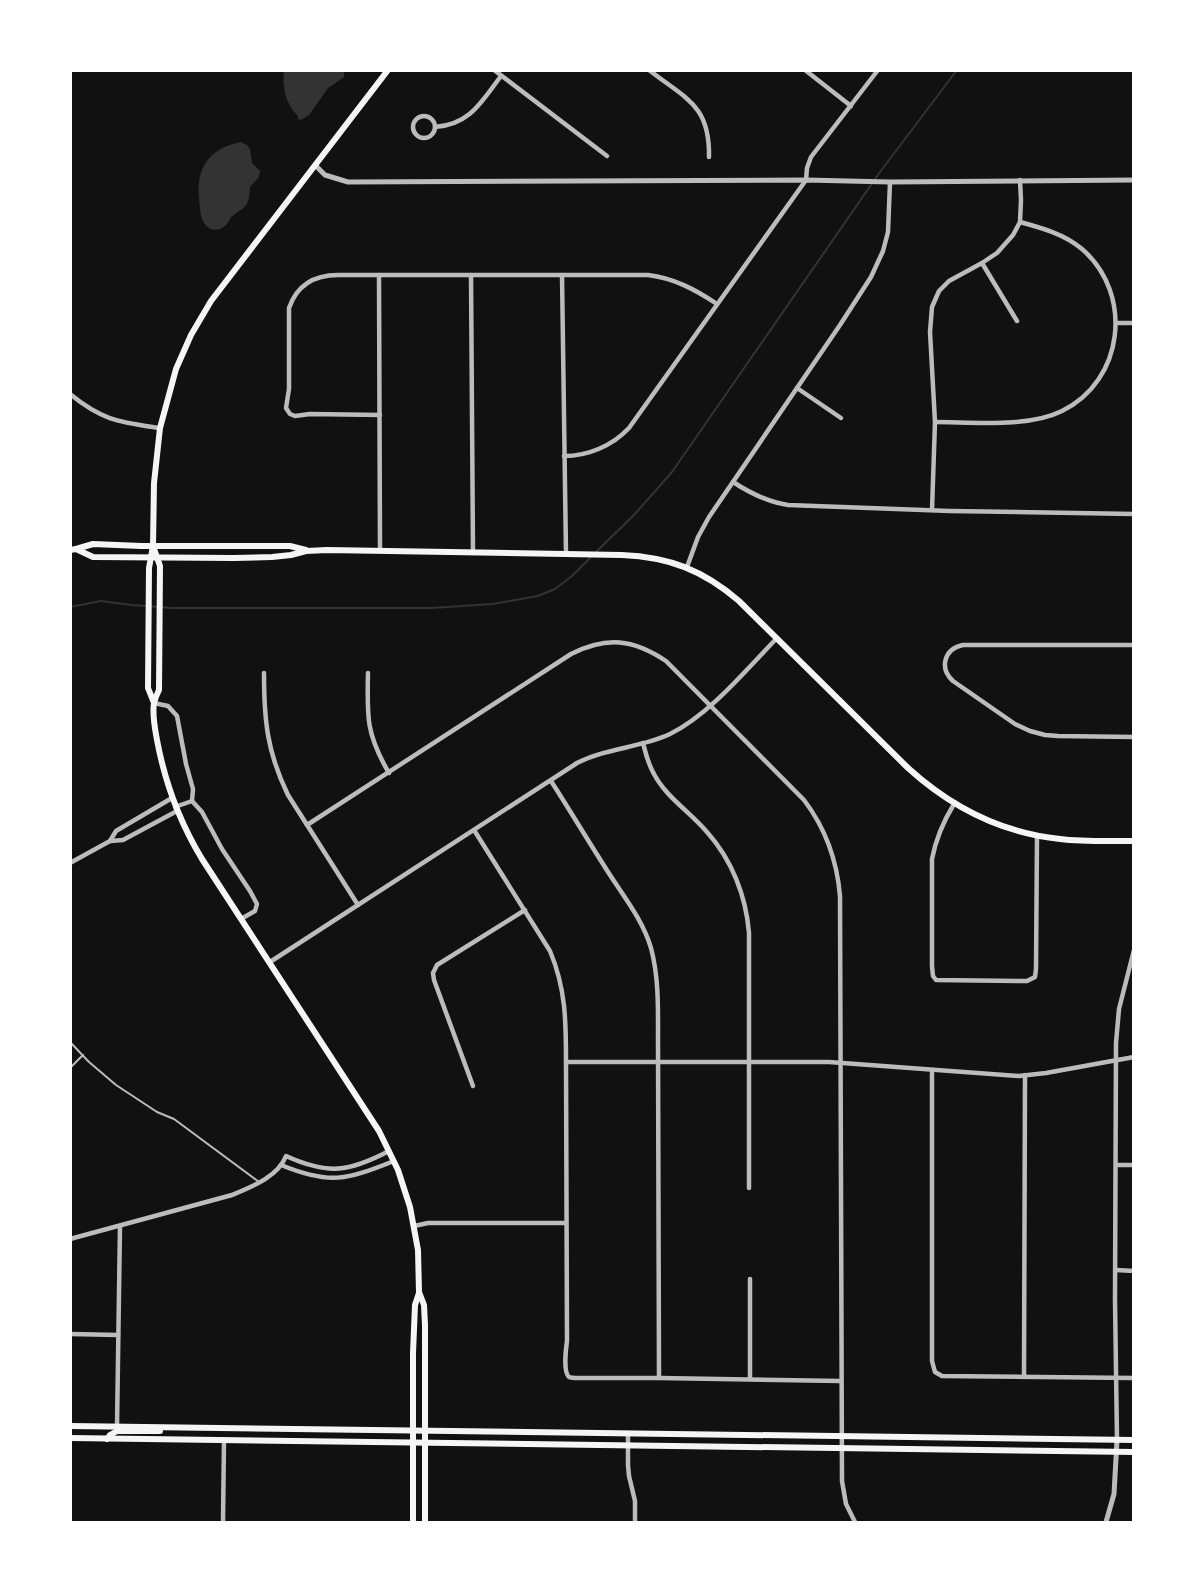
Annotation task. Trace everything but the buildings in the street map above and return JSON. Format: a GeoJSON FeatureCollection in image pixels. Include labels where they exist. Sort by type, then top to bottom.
{"type":"FeatureCollection","features":[{"type":"Feature","properties":{"kind":"main road"},"geometry":{"type":"LineString","coordinates":[[154,703],[159,690],[160,566],[154,557],[153,546],[154,483],[160,428],[176,369],[191,335],[211,301],[388,70]]}},
{"type":"Feature","properties":{"kind":"main road"},"geometry":{"type":"LineString","coordinates":[[73,550],[93,544],[290,546],[306,551]]}},
{"type":"Feature","properties":{"kind":"main road"},"geometry":{"type":"LineString","coordinates":[[73,550],[93,557],[234,558],[291,555],[306,551],[622,555],[653,558],[687,567],[725,589],[908,768],[954,804],[980,818],[1037,836],[1074,841],[1134,841]]}},
{"type":"Feature","properties":{"kind":"main road"},"geometry":{"type":"LineString","coordinates":[[154,557],[149,568],[148,688],[154,703],[160,759],[176,809],[193,845],[379,1131],[394,1161],[408,1199],[417,1250],[419,1292],[424,1305],[425,1522]]}},
{"type":"Feature","properties":{"kind":"main road"},"geometry":{"type":"LineString","coordinates":[[413,1522],[413,1353],[415,1305],[419,1292]]}},
{"type":"Feature","properties":{"kind":"main road"},"geometry":{"type":"LineString","coordinates":[[70,1426],[1134,1440]]}},
{"type":"Feature","properties":{"kind":"main road"},"geometry":{"type":"LineString","coordinates":[[107,1440],[117,1431],[157,1431],[175,1428]]}},
{"type":"Feature","properties":{"kind":"main road"},"geometry":{"type":"LineString","coordinates":[[70,1438],[1134,1452]]}},
{"type":"Feature","properties":{"kind":"street"},"geometry":{"type":"LineString","coordinates":[[494,70],[607,156]]}},
{"type":"Feature","properties":{"kind":"street"},"geometry":{"type":"LineString","coordinates":[[649,70],[692,103],[702,116],[708,134],[709,156]]}},
{"type":"Feature","properties":{"kind":"street"},"geometry":{"type":"LineString","coordinates":[[805,70],[851,106]]}},
{"type":"Feature","properties":{"kind":"street"},"geometry":{"type":"LineString","coordinates":[[564,456],[593,452],[624,433],[806,180],[810,157],[878,70]]}},
{"type":"Feature","properties":{"kind":"street"},"geometry":{"type":"LineString","coordinates":[[435,127],[450,125],[464,119],[478,106],[501,76]]}},
{"type":"Feature","properties":{"kind":"street"},"geometry":{"type":"LineString","coordinates":[[422,116],[432,120],[435,127],[433,133],[425,138],[418,136],[413,128],[416,120],[422,116]]}},
{"type":"Feature","properties":{"kind":"street"},"geometry":{"type":"LineString","coordinates":[[315,165],[325,175],[348,182],[1134,180]]}},
{"type":"Feature","properties":{"kind":"street"},"geometry":{"type":"LineString","coordinates":[[932,510],[935,422],[930,332],[934,301],[939,291],[949,281],[982,263],[1003,247],[1016,230],[1020,222],[1020,180]]}},
{"type":"Feature","properties":{"kind":"street"},"geometry":{"type":"LineString","coordinates":[[687,567],[703,527],[861,293],[880,260],[888,232],[888,182]]}},
{"type":"Feature","properties":{"kind":"street"},"geometry":{"type":"LineString","coordinates":[[935,422],[1029,421],[1046,417],[1063,410],[1084,395],[1102,373],[1112,350],[1116,323],[1115,307],[1100,270],[1081,248],[1061,236],[1020,222]]}},
{"type":"Feature","properties":{"kind":"street"},"geometry":{"type":"LineString","coordinates":[[982,263],[1017,321]]}},
{"type":"Feature","properties":{"kind":"street"},"geometry":{"type":"LineString","coordinates":[[380,415],[310,414],[296,416],[290,414],[286,408],[289,389],[288,314],[294,296],[305,284],[316,277],[324,275],[653,276],[679,283],[717,304]]}},
{"type":"Feature","properties":{"kind":"street"},"geometry":{"type":"LineString","coordinates":[[379,275],[380,551]]}},
{"type":"Feature","properties":{"kind":"street"},"geometry":{"type":"LineString","coordinates":[[471,275],[473,553]]}},
{"type":"Feature","properties":{"kind":"street"},"geometry":{"type":"LineString","coordinates":[[562,275],[566,554]]}},
{"type":"Feature","properties":{"kind":"street"},"geometry":{"type":"LineString","coordinates":[[1116,323],[1134,323]]}},
{"type":"Feature","properties":{"kind":"street"},"geometry":{"type":"LineString","coordinates":[[797,388],[841,418]]}},
{"type":"Feature","properties":{"kind":"street"},"geometry":{"type":"LineString","coordinates":[[70,394],[102,416],[160,428]]}},
{"type":"Feature","properties":{"kind":"street"},"geometry":{"type":"LineString","coordinates":[[733,482],[751,493],[788,505],[1134,514]]}},
{"type":"Feature","properties":{"kind":"street"},"geometry":{"type":"LineString","coordinates":[[270,962],[568,768],[610,750],[656,740],[677,730],[710,705],[777,638]]}},
{"type":"Feature","properties":{"kind":"street"},"geometry":{"type":"LineString","coordinates":[[307,825],[571,654],[602,643],[626,643],[649,650],[666,661],[804,800],[822,827],[830,846],[836,862],[840,896],[842,1481],[844,1496],[855,1522]]}},
{"type":"Feature","properties":{"kind":"street"},"geometry":{"type":"LineString","coordinates":[[1134,645],[963,645],[954,647],[948,654],[945,665],[949,678],[1020,727],[1045,735],[1134,737]]}},
{"type":"Feature","properties":{"kind":"street"},"geometry":{"type":"LineString","coordinates":[[264,673],[265,718],[270,751],[284,789],[358,905]]}},
{"type":"Feature","properties":{"kind":"street"},"geometry":{"type":"LineString","coordinates":[[368,674],[370,728],[378,753],[389,773]]}},
{"type":"Feature","properties":{"kind":"street"},"geometry":{"type":"LineString","coordinates":[[154,703],[168,706],[177,716],[185,762],[193,789],[192,801],[202,812],[222,849],[257,904],[255,911],[241,919]]}},
{"type":"Feature","properties":{"kind":"street"},"geometry":{"type":"LineString","coordinates":[[643,743],[648,763],[657,779],[712,837],[732,869],[745,905],[749,933],[749,1188]]}},
{"type":"Feature","properties":{"kind":"street"},"geometry":{"type":"LineString","coordinates":[[551,781],[632,907],[651,950],[657,980],[659,1378]]}},
{"type":"Feature","properties":{"kind":"street"},"geometry":{"type":"LineString","coordinates":[[110,841],[116,831],[172,798]]}},
{"type":"Feature","properties":{"kind":"street"},"geometry":{"type":"LineString","coordinates":[[70,863],[110,841],[123,840],[192,801]]}},
{"type":"Feature","properties":{"kind":"street"},"geometry":{"type":"LineString","coordinates":[[954,804],[940,829],[932,859],[934,979],[940,981],[1027,981],[1036,974],[1037,836]]}},
{"type":"Feature","properties":{"kind":"street"},"geometry":{"type":"LineString","coordinates":[[474,830],[550,951],[558,972],[565,1005],[567,1341],[565,1366],[567,1375],[579,1378],[841,1381]]}},
{"type":"Feature","properties":{"kind":"street"},"geometry":{"type":"LineString","coordinates":[[473,1086],[433,973],[435,968],[525,910]]}},
{"type":"Feature","properties":{"kind":"street"},"geometry":{"type":"LineString","coordinates":[[1106,1522],[1114,1494],[1117,1452],[1116,1060],[1119,1009],[1134,950]]}},
{"type":"Feature","properties":{"kind":"street"},"geometry":{"type":"LineString","coordinates":[[567,1062],[841,1062],[1024,1076],[1134,1057]]}},
{"type":"Feature","properties":{"kind":"street"},"geometry":{"type":"LineString","coordinates":[[932,1070],[932,1361],[936,1373],[942,1376],[1134,1378]]}},
{"type":"Feature","properties":{"kind":"street"},"geometry":{"type":"LineString","coordinates":[[1024,1076],[1024,1377]]}},
{"type":"Feature","properties":{"kind":"street"},"geometry":{"type":"LineString","coordinates":[[70,1239],[227,1196],[272,1174],[286,1156],[306,1165],[336,1169],[359,1165],[389,1151]]}},
{"type":"Feature","properties":{"kind":"street"},"geometry":{"type":"LineString","coordinates":[[281,1165],[303,1174],[343,1178],[359,1175],[394,1161]]}},
{"type":"Feature","properties":{"kind":"street"},"geometry":{"type":"LineString","coordinates":[[1116,1165],[1134,1165]]}},
{"type":"Feature","properties":{"kind":"street"},"geometry":{"type":"LineString","coordinates":[[414,1226],[428,1223],[566,1223]]}},
{"type":"Feature","properties":{"kind":"street"},"geometry":{"type":"LineString","coordinates":[[117,1427],[120,1226]]}},
{"type":"Feature","properties":{"kind":"street"},"geometry":{"type":"LineString","coordinates":[[1116,1270],[1134,1271]]}},
{"type":"Feature","properties":{"kind":"street"},"geometry":{"type":"LineString","coordinates":[[750,1279],[750,1379]]}},
{"type":"Feature","properties":{"kind":"street"},"geometry":{"type":"LineString","coordinates":[[70,1334],[118,1335]]}},
{"type":"Feature","properties":{"kind":"street"},"geometry":{"type":"LineString","coordinates":[[628,1434],[629,1476],[635,1501],[635,1522]]}},
{"type":"Feature","properties":{"kind":"street"},"geometry":{"type":"LineString","coordinates":[[223,1522],[224,1440]]}},
{"type":"Feature","properties":{"kind":"lane"},"geometry":{"type":"LineString","coordinates":[[70,1042],[116,1085],[157,1112],[174,1119],[259,1182]]}},
{"type":"Feature","properties":{"kind":"lane"},"geometry":{"type":"LineString","coordinates":[[70,1068],[83,1055]]}},
{"type":"Feature","properties":{"kind":"shaded area"},"geometry":{"type":"Polygon","coordinates":[[[344,70],[344,77],[328,88],[309,115],[301,120],[290,107],[284,83],[284,71],[344,70]]]}},
{"type":"Feature","properties":{"kind":"shaded area"},"geometry":{"type":"Polygon","coordinates":[[[241,142],[250,149],[252,163],[260,171],[259,177],[250,187],[248,202],[243,208],[222,228],[210,229],[203,221],[200,210],[199,187],[203,168],[213,154],[241,142]]]}},
{"type":"Feature","properties":{"kind":"waterway"},"geometry":{"type":"LineString","coordinates":[[596,552],[634,515],[672,472],[880,172],[957,70]]}},
{"type":"Feature","properties":{"kind":"waterway"},"geometry":{"type":"LineString","coordinates":[[70,607],[101,601],[172,608],[432,608],[493,604],[538,596],[555,589],[592,556]]}}]}
